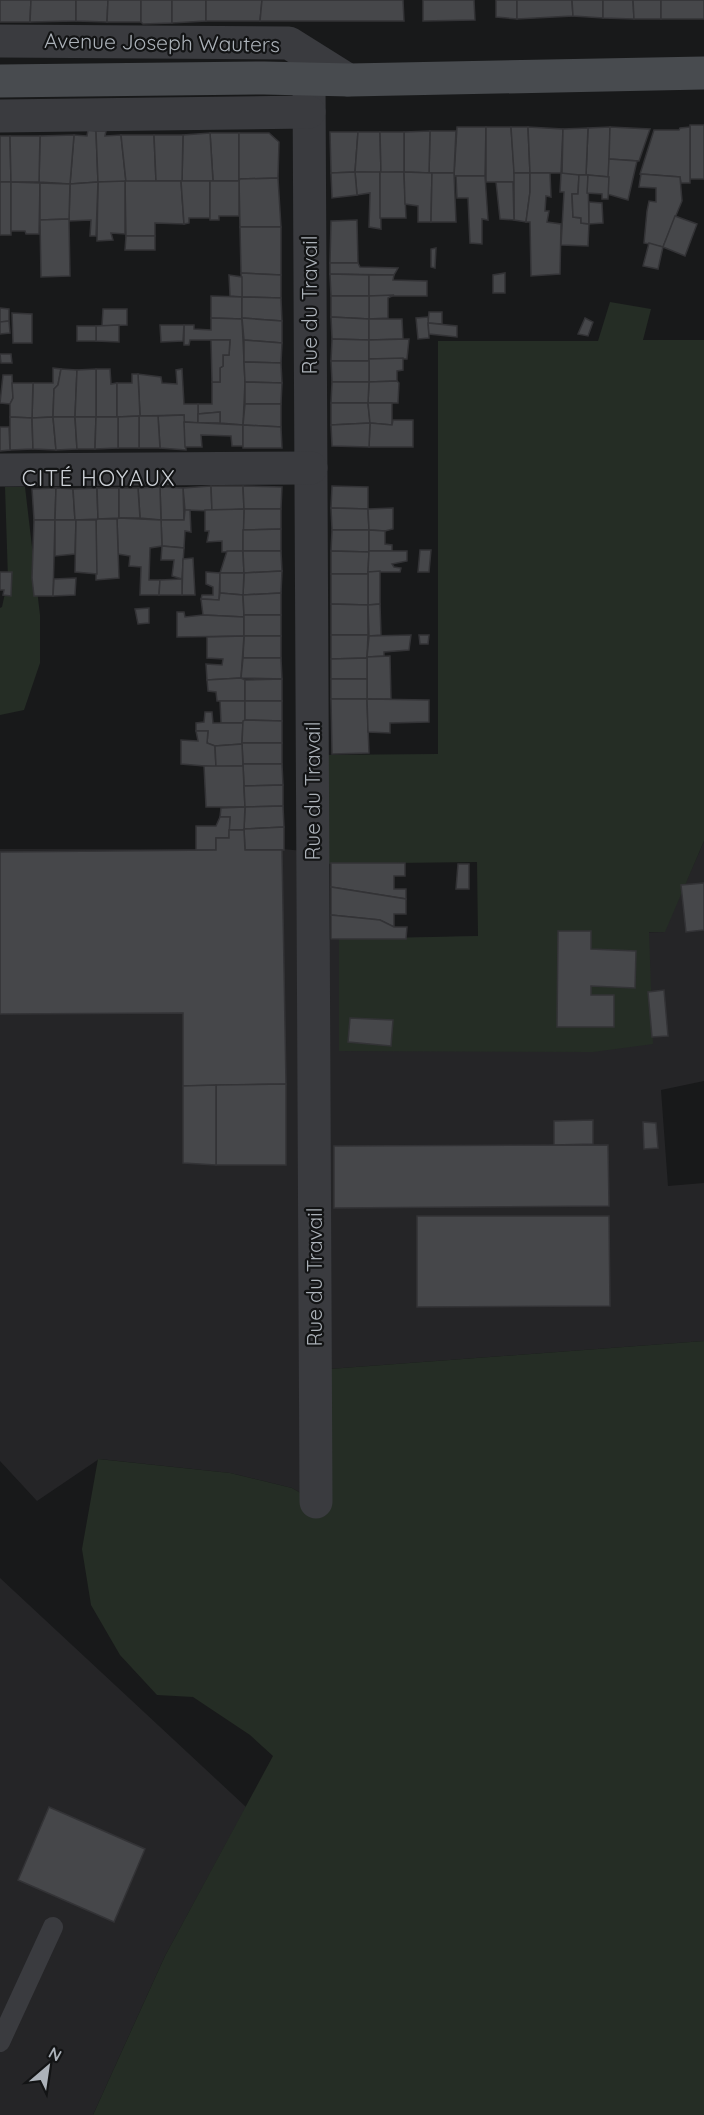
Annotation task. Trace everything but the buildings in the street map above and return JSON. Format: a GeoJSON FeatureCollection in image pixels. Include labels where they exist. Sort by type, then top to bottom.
{"type":"FeatureCollection","features":[{"type":"Feature","properties":{"kind":"main road","name":"Avenue Joseph Wauters"},"geometry":{"type":"LineString","coordinates":[[0,81],[264,78],[350,80],[704,73]]}},
{"type":"Feature","properties":{"kind":"street","name":"Avenue Joseph Wauters"},"geometry":{"type":"LineString","coordinates":[[0,41],[289,43],[350,80]]}},
{"type":"Feature","properties":{"kind":"street","name":"Rue du Travail"},"geometry":{"type":"LineString","coordinates":[[309,79],[316,1502]]}},
{"type":"Feature","properties":{"kind":"street"},"geometry":{"type":"LineString","coordinates":[[0,116],[309,112]]}},
{"type":"Feature","properties":{"kind":"street"},"geometry":{"type":"LineString","coordinates":[[0,470],[311,468]]}},
{"type":"Feature","properties":{"kind":"lane"},"geometry":{"type":"LineString","coordinates":[[0,2042],[53,1927]]}},
{"type":"Feature","properties":{"kind":"shaded area"},"geometry":{"type":"Polygon","coordinates":[[[610,302],[651,309],[643,340],[704,340],[704,841],[665,932],[649,932],[653,1044],[593,1052],[339,1051],[339,939],[478,936],[477,862],[313,864],[313,755],[438,754],[438,341],[598,341],[610,302]]]}},
{"type":"Feature","properties":{"kind":"shaded area"},"geometry":{"type":"Polygon","coordinates":[[[5,487],[25,487],[40,615],[40,663],[24,710],[0,715],[0,608],[8,579],[5,487]]]}},
{"type":"Feature","properties":{"kind":"shaded area"},"geometry":{"type":"Polygon","coordinates":[[[704,841],[704,1081],[661,1090],[668,1186],[704,1183],[704,1341],[316,1370],[316,1502],[292,1488],[230,1473],[99,1459],[37,1501],[0,1461],[0,849],[283,849],[313,852],[314,940],[664,932],[704,841]]]}},
{"type":"Feature","properties":{"kind":"shaded area"},"geometry":{"type":"Polygon","coordinates":[[[704,1341],[704,2115],[93,2115],[165,1956],[273,1756],[250,1735],[193,1697],[157,1695],[120,1655],[91,1605],[82,1549],[98,1459],[230,1473],[292,1488],[316,1502],[316,1370],[704,1341]]]}},
{"type":"Feature","properties":{"kind":"shaded area"},"geometry":{"type":"Polygon","coordinates":[[[0,1578],[246,1807],[165,1956],[93,2115],[0,2115],[0,1578]]]}},
{"type":"Feature","properties":{"kind":"district","name":"CITÉ HOYAUX"},"geometry":{"type":"Point","coordinates":[99,478]}}]}
